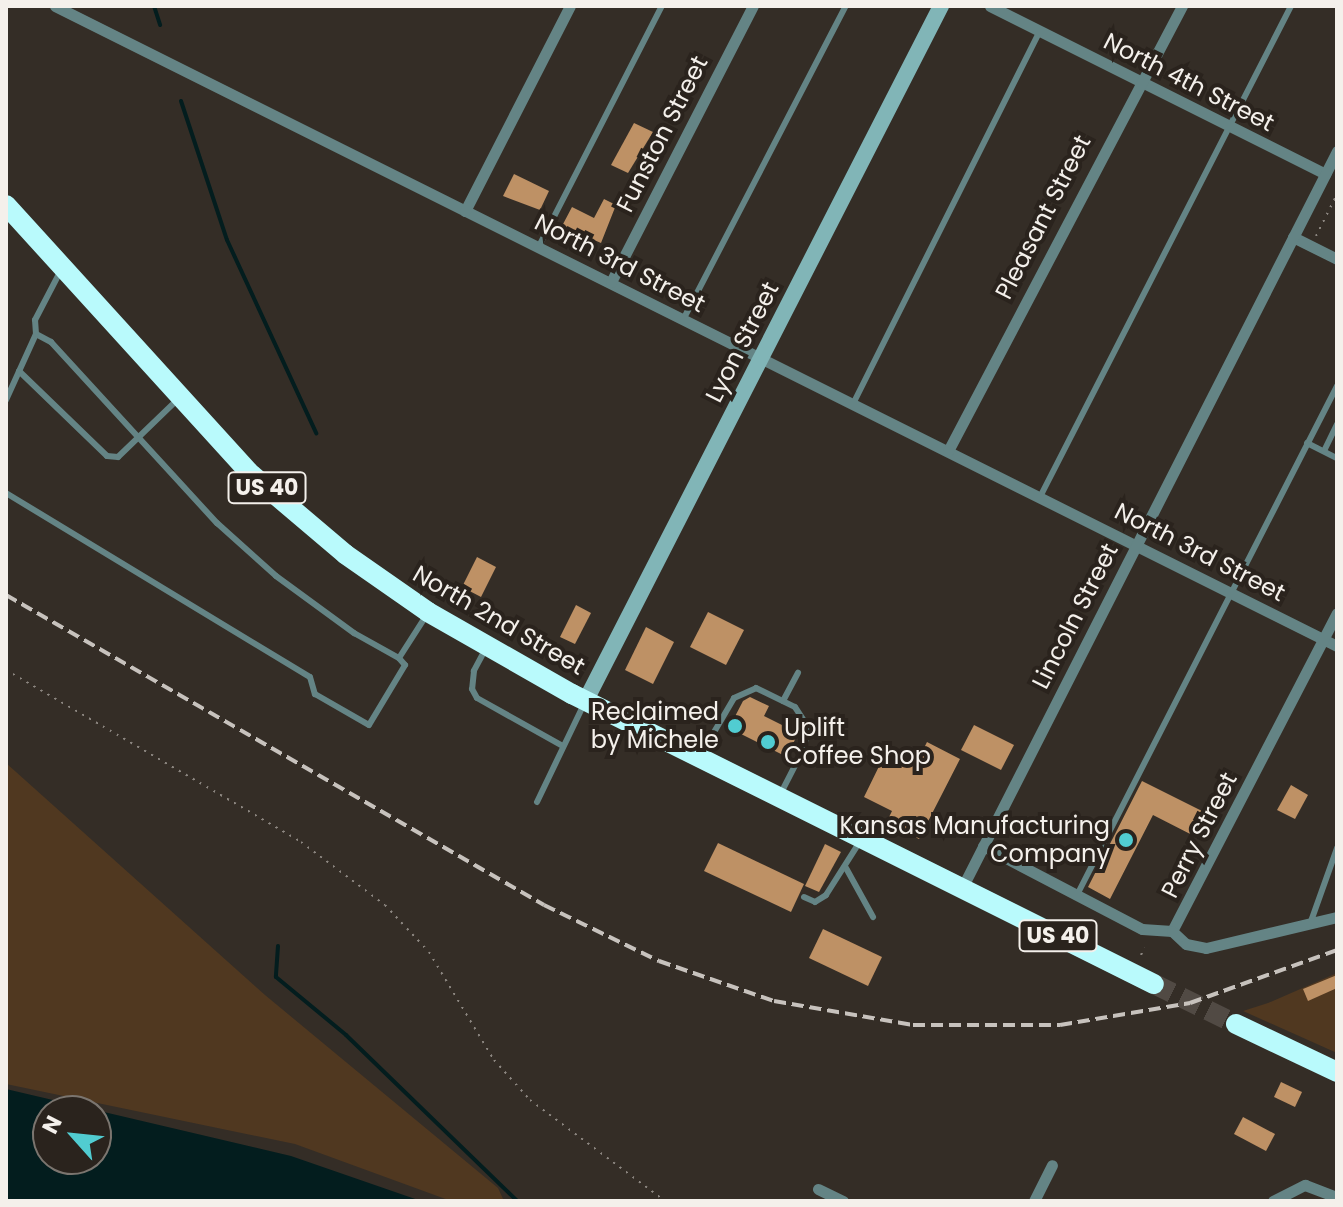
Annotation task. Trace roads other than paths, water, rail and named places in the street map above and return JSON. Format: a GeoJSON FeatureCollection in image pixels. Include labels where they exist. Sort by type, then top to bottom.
{"type":"FeatureCollection","features":[{"type":"Feature","properties":{"kind":"highway","name":"North 2nd Street"},"geometry":{"type":"LineString","coordinates":[[6,205],[178,399],[314,529],[428,612],[486,648],[586,700],[1154,984]]}},
{"type":"Feature","properties":{"kind":"highway"},"geometry":{"type":"LineString","coordinates":[[1236,1024],[1337,1072]]}},
{"type":"Feature","properties":{"kind":"street","name":"North 3rd Street"},"geometry":{"type":"LineString","coordinates":[[55,6],[1337,646]]}},
{"type":"Feature","properties":{"kind":"street"},"geometry":{"type":"LineString","coordinates":[[465,211],[570,6]]}},
{"type":"Feature","properties":{"kind":"street","name":"Funston Street"},"geometry":{"type":"LineString","coordinates":[[611,282],[753,6]]}},
{"type":"Feature","properties":{"kind":"street","name":"Lyon Street"},"geometry":{"type":"LineString","coordinates":[[586,700],[941,6]]}},
{"type":"Feature","properties":{"kind":"street","name":"North 4th Street"},"geometry":{"type":"LineString","coordinates":[[990,6],[1325,174]]}},
{"type":"Feature","properties":{"kind":"street","name":"Pleasant Street"},"geometry":{"type":"LineString","coordinates":[[948,451],[1182,6]]}},
{"type":"Feature","properties":{"kind":"street","name":"Lincoln Street"},"geometry":{"type":"LineString","coordinates":[[962,888],[1337,151]]}},
{"type":"Feature","properties":{"kind":"street"},"geometry":{"type":"LineString","coordinates":[[1293,237],[1337,259]]}},
{"type":"Feature","properties":{"kind":"street","name":"Perry Street"},"geometry":{"type":"LineString","coordinates":[[983,846],[1142,929],[1172,931],[1337,613]]}},
{"type":"Feature","properties":{"kind":"street"},"geometry":{"type":"LineString","coordinates":[[1172,931],[1186,944],[1206,948],[1337,917]]}},
{"type":"Feature","properties":{"kind":"street"},"geometry":{"type":"LineString","coordinates":[[1034,1201],[1052,1165]]}},
{"type":"Feature","properties":{"kind":"street"},"geometry":{"type":"LineString","coordinates":[[1273,1201],[1294,1187],[1312,1186],[1337,1197]]}},
{"type":"Feature","properties":{"kind":"street"},"geometry":{"type":"LineString","coordinates":[[818,1189],[843,1201]]}},
{"type":"Feature","properties":{"kind":"lane"},"geometry":{"type":"LineString","coordinates":[[539,246],[662,6]]}},
{"type":"Feature","properties":{"kind":"lane"},"geometry":{"type":"LineString","coordinates":[[684,318],[846,6]]}},
{"type":"Feature","properties":{"kind":"lane"},"geometry":{"type":"LineString","coordinates":[[1040,497],[1291,6]]}},
{"type":"Feature","properties":{"kind":"lane"},"geometry":{"type":"LineString","coordinates":[[853,404],[1039,32]]}},
{"type":"Feature","properties":{"kind":"lane"},"geometry":{"type":"LineString","coordinates":[[6,400],[36,334],[35,320],[62,269]]}},
{"type":"Feature","properties":{"kind":"lane"},"geometry":{"type":"LineString","coordinates":[[6,493],[310,677],[315,694],[369,725],[405,665],[399,658],[354,633],[276,576],[137,437],[51,342],[36,334]]}},
{"type":"Feature","properties":{"kind":"lane"},"geometry":{"type":"LineString","coordinates":[[19,371],[107,456],[118,457],[178,399]]}},
{"type":"Feature","properties":{"kind":"lane"},"geometry":{"type":"LineString","coordinates":[[1077,895],[1229,592],[1337,386]]}},
{"type":"Feature","properties":{"kind":"lane"},"geometry":{"type":"LineString","coordinates":[[1328,404],[1337,410]]}},
{"type":"Feature","properties":{"kind":"lane"},"geometry":{"type":"LineString","coordinates":[[1324,451],[1337,424]]}},
{"type":"Feature","properties":{"kind":"lane"},"geometry":{"type":"LineString","coordinates":[[1307,443],[1337,458]]}},
{"type":"Feature","properties":{"kind":"lane"},"geometry":{"type":"LineString","coordinates":[[399,658],[428,612]]}},
{"type":"Feature","properties":{"kind":"lane"},"geometry":{"type":"LineString","coordinates":[[486,648],[474,671],[472,689],[477,698],[563,746]]}},
{"type":"Feature","properties":{"kind":"lane"},"geometry":{"type":"LineString","coordinates":[[783,701],[798,673]]}},
{"type":"Feature","properties":{"kind":"lane"},"geometry":{"type":"LineString","coordinates":[[699,757],[722,713],[742,691],[756,688],[783,701],[801,712],[808,727],[804,748],[779,796]]}},
{"type":"Feature","properties":{"kind":"lane"},"geometry":{"type":"LineString","coordinates":[[537,802],[586,700]]}},
{"type":"Feature","properties":{"kind":"lane"},"geometry":{"type":"LineString","coordinates":[[804,897],[821,900],[846,868],[862,837]]}},
{"type":"Feature","properties":{"kind":"lane"},"geometry":{"type":"LineString","coordinates":[[1310,924],[1337,848]]}},
{"type":"Feature","properties":{"kind":"lane"},"geometry":{"type":"LineString","coordinates":[[846,868],[873,917]]}},
{"type":"Feature","properties":{"kind":"water"},"geometry":{"type":"Polygon","coordinates":[[[6,1089],[32,1095],[32,1175],[112,1175],[112,1114],[291,1156],[421,1201],[6,1201],[6,1089]]]}},
{"type":"Feature","properties":{"kind":"waterway"},"geometry":{"type":"LineString","coordinates":[[154,6],[160,25]]}},
{"type":"Feature","properties":{"kind":"waterway"},"geometry":{"type":"LineString","coordinates":[[181,101],[227,240],[316,433]]}},
{"type":"Feature","properties":{"kind":"waterway"},"geometry":{"type":"LineString","coordinates":[[278,946],[276,977],[346,1035],[517,1201]]}},
{"type":"Feature","properties":{"kind":"tunnel"},"geometry":{"type":"LineString","coordinates":[[1154,984],[1236,1024]]}},
{"type":"Feature","properties":{"kind":"railway"},"geometry":{"type":"LineString","coordinates":[[6,595],[544,905],[659,961],[774,1001],[913,1025],[1060,1025],[1190,1003],[1337,950]]}},
{"type":"Feature","properties":{"kind":"place","name":"Reclaimed by Michele"},"geometry":{"type":"Point","coordinates":[735,726]}},
{"type":"Feature","properties":{"kind":"place","name":"Uplift Coffee Shop"},"geometry":{"type":"Point","coordinates":[768,742]}},
{"type":"Feature","properties":{"kind":"place","name":"Kansas Manufacturing Company"},"geometry":{"type":"Point","coordinates":[1126,840]}}]}
